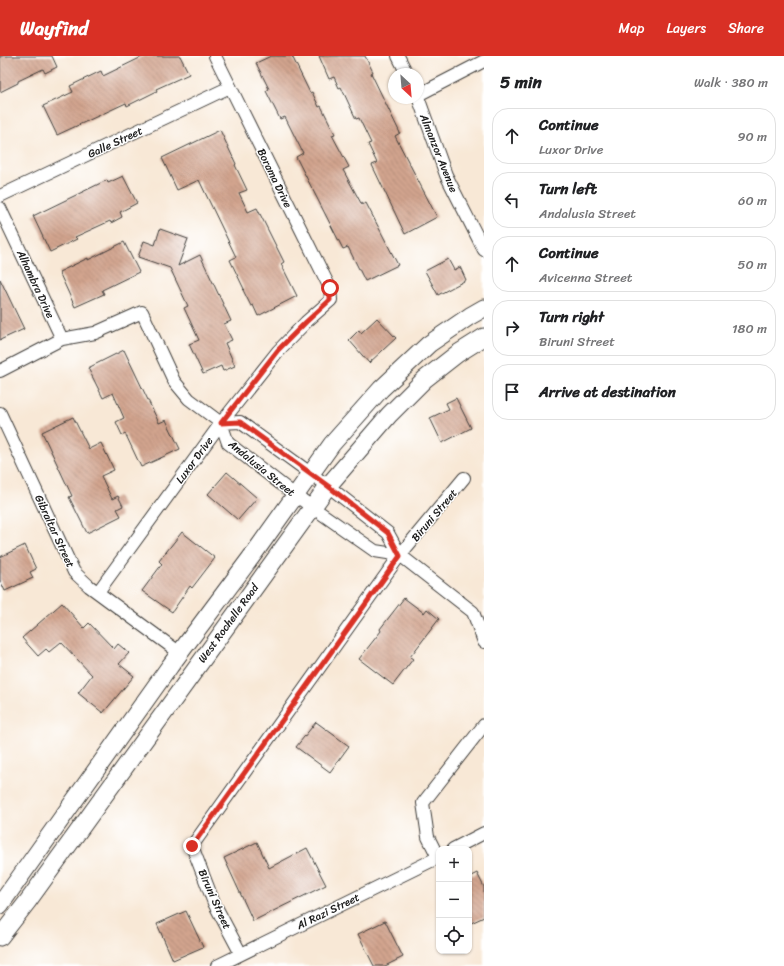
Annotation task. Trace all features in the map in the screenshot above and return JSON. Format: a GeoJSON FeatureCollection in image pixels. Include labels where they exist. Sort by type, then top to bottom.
{"type":"FeatureCollection","features":[{"type":"Feature","properties":{"kind":"street","name":"Borama Drive"},"geometry":{"type":"LineString","coordinates":[[215,56],[330,288],[330,300]]}},
{"type":"Feature","properties":{"kind":"street"},"geometry":{"type":"LineString","coordinates":[[398,56],[404,68]]}},
{"type":"Feature","properties":{"kind":"street"},"geometry":{"type":"LineString","coordinates":[[424,93],[484,61]]}},
{"type":"Feature","properties":{"kind":"street","name":"Galle Street"},"geometry":{"type":"LineString","coordinates":[[0,196],[230,87]]}},
{"type":"Feature","properties":{"kind":"street","name":"Almanzor Avenue"},"geometry":{"type":"LineString","coordinates":[[421,104],[446,175],[484,250]]}},
{"type":"Feature","properties":{"kind":"street","name":"Alhambra Drive"},"geometry":{"type":"LineString","coordinates":[[0,208],[62,339]]}},
{"type":"Feature","properties":{"kind":"street","name":"Luxor Drive"},"geometry":{"type":"LineString","coordinates":[[98,592],[221,423],[278,350],[330,300]]}},
{"type":"Feature","properties":{"kind":"street","name":"West Rochelle Road"},"geometry":{"type":"LineString","coordinates":[[0,905],[180,653],[255,552],[332,444],[381,389],[429,344],[484,308]]}},
{"type":"Feature","properties":{"kind":"street"},"geometry":{"type":"LineString","coordinates":[[0,371],[62,339],[95,333],[142,312],[174,381],[189,399],[221,423]]}},
{"type":"Feature","properties":{"kind":"street","name":"West Rochelle Road"},"geometry":{"type":"LineString","coordinates":[[0,937],[28,901],[328,486],[388,415],[424,379],[457,354],[484,337]]}},
{"type":"Feature","properties":{"kind":"street","name":"Gibraltar Street"},"geometry":{"type":"LineString","coordinates":[[0,413],[74,572],[98,592],[180,653]]}},
{"type":"Feature","properties":{"kind":"street","name":"Andalusia Street"},"geometry":{"type":"LineString","coordinates":[[240,422],[328,486],[388,533],[400,556],[374,551],[296,495],[228,443],[221,423],[240,422]]}},
{"type":"Feature","properties":{"kind":"street","name":"Biruni Street"},"geometry":{"type":"LineString","coordinates":[[240,954],[214,903],[192,846],[400,556],[464,478]]}},
{"type":"Feature","properties":{"kind":"street"},"geometry":{"type":"LineString","coordinates":[[400,556],[472,612],[484,642]]}},
{"type":"Feature","properties":{"kind":"street"},"geometry":{"type":"LineString","coordinates":[[436,853],[428,837],[423,803],[484,724]]}},
{"type":"Feature","properties":{"kind":"street"},"geometry":{"type":"LineString","coordinates":[[460,846],[484,833]]}},
{"type":"Feature","properties":{"kind":"street","name":"Al Razi Street"},"geometry":{"type":"LineString","coordinates":[[217,966],[436,858]]}},
{"type":"Feature","properties":{"kind":"building"},"geometry":{"type":"Polygon","coordinates":[[[0,56],[52,56],[57,67],[45,73],[43,69],[18,81],[18,83],[0,92],[0,56]]]}},
{"type":"Feature","properties":{"kind":"building"},"geometry":{"type":"Polygon","coordinates":[[[144,56],[180,56],[189,74],[156,89],[157,91],[127,106],[126,103],[57,135],[43,106],[73,92],[70,86],[101,71],[103,76],[144,56]]]}},
{"type":"Feature","properties":{"kind":"building"},"geometry":{"type":"Polygon","coordinates":[[[271,56],[292,56],[310,93],[312,92],[319,107],[321,106],[335,134],[332,135],[349,167],[343,170],[362,205],[366,203],[398,265],[365,281],[348,247],[343,249],[296,157],[303,153],[285,117],[280,119],[266,91],[269,89],[256,63],[271,56]]]}},
{"type":"Feature","properties":{"kind":"building"},"geometry":{"type":"Polygon","coordinates":[[[319,56],[365,56],[373,72],[371,73],[400,133],[395,136],[437,217],[405,234],[372,165],[377,163],[368,144],[371,143],[359,118],[356,119],[341,87],[339,88],[334,77],[329,79],[319,56]]]}},
{"type":"Feature","properties":{"kind":"building"},"geometry":{"type":"Polygon","coordinates":[[[220,130],[247,190],[239,193],[248,212],[257,208],[284,262],[281,264],[297,296],[258,316],[243,290],[244,289],[230,260],[236,257],[199,180],[177,190],[162,158],[220,130]]]}},
{"type":"Feature","properties":{"kind":"building"},"geometry":{"type":"Polygon","coordinates":[[[123,176],[137,203],[120,212],[122,217],[111,223],[110,221],[75,237],[77,239],[50,252],[33,216],[107,180],[108,183],[123,176]]]}},
{"type":"Feature","properties":{"kind":"building"},"geometry":{"type":"Polygon","coordinates":[[[160,229],[188,239],[178,266],[200,255],[231,321],[224,324],[232,340],[225,343],[235,366],[223,371],[221,366],[203,374],[189,344],[199,340],[184,308],[188,306],[170,268],[138,257],[144,241],[155,245],[160,229]]]}},
{"type":"Feature","properties":{"kind":"building"},"geometry":{"type":"Polygon","coordinates":[[[124,242],[139,272],[102,290],[104,294],[75,307],[59,272],[88,258],[88,260],[124,242]]]}},
{"type":"Feature","properties":{"kind":"building"},"geometry":{"type":"Polygon","coordinates":[[[448,259],[454,270],[460,267],[466,280],[438,295],[425,271],[448,259]]]}},
{"type":"Feature","properties":{"kind":"building"},"geometry":{"type":"Polygon","coordinates":[[[0,279],[24,329],[0,340],[0,279]]]}},
{"type":"Feature","properties":{"kind":"building"},"geometry":{"type":"Polygon","coordinates":[[[377,318],[396,338],[369,363],[349,340],[359,330],[361,333],[377,318]]]}},
{"type":"Feature","properties":{"kind":"building"},"geometry":{"type":"Polygon","coordinates":[[[124,350],[159,423],[166,420],[180,449],[141,467],[125,433],[122,435],[116,422],[124,418],[113,393],[103,398],[88,368],[124,350]]]}},
{"type":"Feature","properties":{"kind":"building"},"geometry":{"type":"Polygon","coordinates":[[[456,398],[471,428],[442,443],[430,418],[449,409],[446,403],[456,398]]]}},
{"type":"Feature","properties":{"kind":"building"},"geometry":{"type":"Polygon","coordinates":[[[73,417],[89,449],[101,443],[114,470],[101,476],[112,499],[118,496],[123,506],[117,509],[121,516],[87,533],[69,497],[72,496],[42,432],[73,417]]]}},
{"type":"Feature","properties":{"kind":"building"},"geometry":{"type":"Polygon","coordinates":[[[227,472],[257,498],[238,520],[208,494],[227,472]]]}},
{"type":"Feature","properties":{"kind":"building"},"geometry":{"type":"Polygon","coordinates":[[[182,532],[215,558],[192,588],[190,586],[172,612],[142,591],[162,564],[159,561],[182,532]]]}},
{"type":"Feature","properties":{"kind":"building"},"geometry":{"type":"Polygon","coordinates":[[[25,545],[36,569],[30,572],[33,578],[5,591],[0,580],[0,557],[25,545]]]}},
{"type":"Feature","properties":{"kind":"building"},"geometry":{"type":"Polygon","coordinates":[[[404,598],[424,613],[427,609],[439,619],[410,657],[413,659],[393,685],[359,659],[404,598]]]}},
{"type":"Feature","properties":{"kind":"building"},"geometry":{"type":"Polygon","coordinates":[[[62,603],[84,628],[89,623],[114,649],[118,644],[129,653],[119,664],[134,676],[103,713],[78,693],[92,675],[61,642],[49,652],[46,649],[38,656],[22,638],[62,603]]]}},
{"type":"Feature","properties":{"kind":"building"},"geometry":{"type":"Polygon","coordinates":[[[316,722],[349,746],[330,772],[296,747],[316,722]]]}},
{"type":"Feature","properties":{"kind":"building"},"geometry":{"type":"Polygon","coordinates":[[[257,842],[269,868],[307,848],[326,885],[253,921],[224,858],[257,842]]]}},
{"type":"Feature","properties":{"kind":"building"},"geometry":{"type":"Polygon","coordinates":[[[477,873],[484,887],[484,917],[472,923],[472,882],[472,876],[477,873]]]}},
{"type":"Feature","properties":{"kind":"building"},"geometry":{"type":"Polygon","coordinates":[[[186,911],[203,947],[173,960],[157,924],[186,911]]]}},
{"type":"Feature","properties":{"kind":"building"},"geometry":{"type":"Polygon","coordinates":[[[385,921],[403,957],[385,966],[374,966],[358,934],[385,921]]]}},
{"type":"Feature","properties":{"kind":"route"},"geometry":{"type":"LineString","coordinates":[[192,846],[400,556],[388,533],[328,486],[240,422],[221,423],[278,350],[330,300],[330,288]]}}]}
